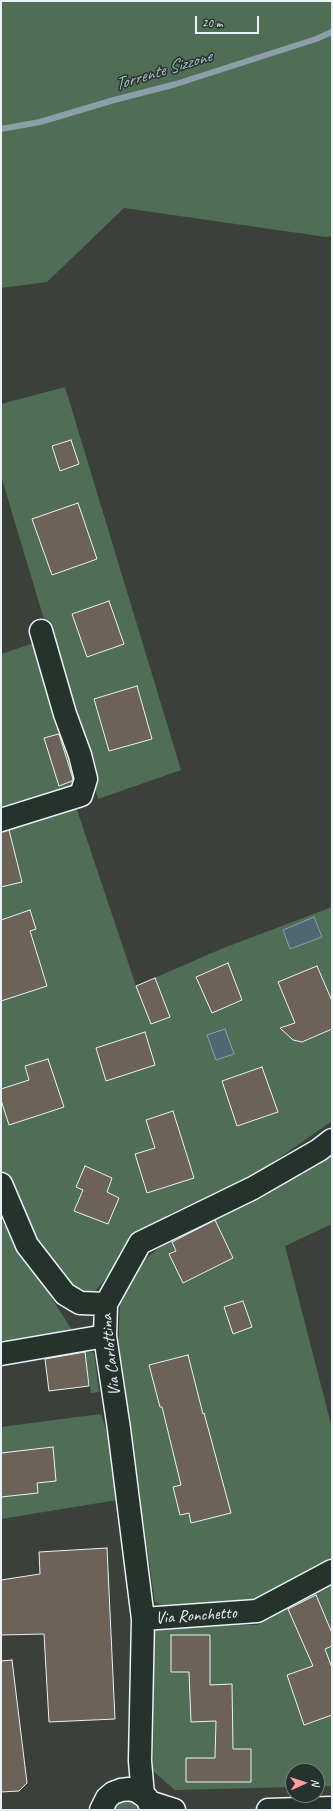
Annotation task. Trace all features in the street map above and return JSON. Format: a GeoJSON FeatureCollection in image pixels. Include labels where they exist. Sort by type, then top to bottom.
{"type":"FeatureCollection","features":[{"type":"Feature","properties":{"kind":"street"},"geometry":{"type":"LineString","coordinates":[[1,820],[81,795],[86,779],[80,755],[65,714],[41,632]]}},
{"type":"Feature","properties":{"kind":"street","name":"Via Carlottina"},"geometry":{"type":"LineString","coordinates":[[142,1620],[119,1429],[105,1336],[106,1304],[140,1243],[253,1188],[319,1150],[332,1140]]}},
{"type":"Feature","properties":{"kind":"street"},"geometry":{"type":"LineString","coordinates":[[1,1184],[27,1245],[65,1294],[80,1303],[106,1304]]}},
{"type":"Feature","properties":{"kind":"street"},"geometry":{"type":"LineString","coordinates":[[1,1354],[105,1336]]}},
{"type":"Feature","properties":{"kind":"street","name":"Via Ronchetto"},"geometry":{"type":"LineString","coordinates":[[148,1803],[140,1761],[142,1620],[257,1612],[332,1571]]}},
{"type":"Feature","properties":{"kind":"street"},"geometry":{"type":"LineString","coordinates":[[121,1790],[140,1761]]}},
{"type":"Feature","properties":{"kind":"street"},"geometry":{"type":"LineString","coordinates":[[97,1808],[114,1793],[129,1789],[148,1803],[174,1810]]}},
{"type":"Feature","properties":{"kind":"street"},"geometry":{"type":"LineString","coordinates":[[268,1810],[332,1808]]}},
{"type":"Feature","properties":{"kind":"green space"},"geometry":{"type":"Polygon","coordinates":[[[1,1],[332,1],[332,236],[326,237],[124,208],[47,282],[1,288],[1,1]]]}},
{"type":"Feature","properties":{"kind":"green space"},"geometry":{"type":"Polygon","coordinates":[[[65,387],[181,770],[98,799],[1,476],[1,404],[65,387]]]}},
{"type":"Feature","properties":{"kind":"green space"},"geometry":{"type":"Polygon","coordinates":[[[34,643],[78,780],[73,787],[1,809],[1,654],[34,643]]]}},
{"type":"Feature","properties":{"kind":"green space"},"geometry":{"type":"Polygon","coordinates":[[[76,807],[136,986],[221,949],[332,907],[332,1121],[262,1170],[168,1215],[138,1240],[95,1291],[88,1294],[72,1289],[33,1246],[1,1168],[1,826],[76,807]]]}},
{"type":"Feature","properties":{"kind":"green space"},"geometry":{"type":"Polygon","coordinates":[[[332,1153],[332,1224],[285,1246],[332,1428],[332,1564],[261,1598],[169,1608],[155,1602],[118,1355],[120,1303],[126,1279],[170,1238],[176,1251],[170,1254],[183,1283],[233,1258],[213,1217],[261,1198],[332,1153]]]}},
{"type":"Feature","properties":{"kind":"green space"},"geometry":{"type":"Polygon","coordinates":[[[2,1221],[74,1333],[1,1349],[2,1221]]]}},
{"type":"Feature","properties":{"kind":"green space"},"geometry":{"type":"Polygon","coordinates":[[[84,1349],[94,1353],[99,1392],[91,1393],[84,1349]]]}},
{"type":"Feature","properties":{"kind":"green space"},"geometry":{"type":"Polygon","coordinates":[[[101,1414],[112,1449],[117,1500],[1,1519],[1,1427],[101,1414]]]}},
{"type":"Feature","properties":{"kind":"green space"},"geometry":{"type":"Polygon","coordinates":[[[332,1586],[332,1786],[325,1786],[325,1763],[285,1763],[285,1787],[175,1790],[153,1771],[154,1626],[257,1625],[332,1586]]]}},
{"type":"Feature","properties":{"kind":"green space"},"geometry":{"type":"Polygon","coordinates":[[[126,1799],[135,1801],[143,1810],[112,1810],[116,1804],[126,1799]]]}},
{"type":"Feature","properties":{"kind":"water"},"geometry":{"type":"Polygon","coordinates":[[[314,917],[322,937],[290,949],[283,930],[314,917]]]}},
{"type":"Feature","properties":{"kind":"water"},"geometry":{"type":"Polygon","coordinates":[[[225,1029],[234,1054],[216,1060],[207,1035],[225,1029]]]}},
{"type":"Feature","properties":{"kind":"building"},"geometry":{"type":"Polygon","coordinates":[[[71,440],[79,464],[60,471],[52,446],[71,440]]]}},
{"type":"Feature","properties":{"kind":"building"},"geometry":{"type":"Polygon","coordinates":[[[78,503],[97,559],[52,575],[32,519],[78,503]]]}},
{"type":"Feature","properties":{"kind":"building"},"geometry":{"type":"Polygon","coordinates":[[[109,601],[124,644],[87,657],[72,614],[109,601]]]}},
{"type":"Feature","properties":{"kind":"building"},"geometry":{"type":"Polygon","coordinates":[[[137,686],[152,739],[109,751],[94,699],[137,686]]]}},
{"type":"Feature","properties":{"kind":"building"},"geometry":{"type":"Polygon","coordinates":[[[59,734],[73,779],[72,781],[59,786],[44,738],[59,734]]]}},
{"type":"Feature","properties":{"kind":"building"},"geometry":{"type":"Polygon","coordinates":[[[9,830],[22,882],[1,887],[1,832],[9,830]]]}},
{"type":"Feature","properties":{"kind":"building"},"geometry":{"type":"Polygon","coordinates":[[[30,910],[36,929],[30,931],[47,986],[1,1001],[1,920],[30,910]]]}},
{"type":"Feature","properties":{"kind":"building"},"geometry":{"type":"Polygon","coordinates":[[[228,963],[242,1000],[212,1013],[196,977],[228,963]]]}},
{"type":"Feature","properties":{"kind":"building"},"geometry":{"type":"Polygon","coordinates":[[[317,966],[332,1001],[332,1029],[302,1042],[293,1040],[280,1028],[295,1023],[278,982],[317,966]]]}},
{"type":"Feature","properties":{"kind":"building"},"geometry":{"type":"Polygon","coordinates":[[[155,978],[170,1017],[151,1024],[136,986],[155,978]]]}},
{"type":"Feature","properties":{"kind":"building"},"geometry":{"type":"Polygon","coordinates":[[[145,1032],[155,1065],[106,1081],[96,1048],[145,1032]]]}},
{"type":"Feature","properties":{"kind":"building"},"geometry":{"type":"Polygon","coordinates":[[[48,1059],[64,1107],[9,1125],[1,1100],[1,1089],[29,1080],[25,1066],[48,1059]]]}},
{"type":"Feature","properties":{"kind":"building"},"geometry":{"type":"Polygon","coordinates":[[[262,1067],[278,1112],[237,1126],[222,1081],[262,1067]]]}},
{"type":"Feature","properties":{"kind":"building"},"geometry":{"type":"Polygon","coordinates":[[[173,1111],[194,1178],[147,1193],[135,1154],[155,1148],[146,1120],[173,1111]]]}},
{"type":"Feature","properties":{"kind":"building"},"geometry":{"type":"Polygon","coordinates":[[[85,1166],[112,1178],[107,1192],[119,1198],[108,1224],[74,1211],[83,1190],[76,1187],[85,1166]]]}},
{"type":"Feature","properties":{"kind":"building"},"geometry":{"type":"Polygon","coordinates":[[[215,1220],[233,1258],[183,1283],[169,1254],[176,1251],[172,1242],[215,1220]]]}},
{"type":"Feature","properties":{"kind":"building"},"geometry":{"type":"Polygon","coordinates":[[[243,1301],[252,1327],[233,1334],[224,1307],[243,1301]]]}},
{"type":"Feature","properties":{"kind":"building"},"geometry":{"type":"Polygon","coordinates":[[[85,1352],[89,1386],[49,1391],[45,1359],[85,1352]]]}},
{"type":"Feature","properties":{"kind":"building"},"geometry":{"type":"Polygon","coordinates":[[[188,1355],[231,1513],[191,1523],[189,1513],[180,1515],[173,1487],[181,1485],[162,1407],[160,1407],[149,1365],[188,1355]]]}},
{"type":"Feature","properties":{"kind":"building"},"geometry":{"type":"Polygon","coordinates":[[[53,1447],[56,1481],[37,1483],[38,1493],[1,1497],[1,1453],[53,1447]]]}},
{"type":"Feature","properties":{"kind":"building"},"geometry":{"type":"Polygon","coordinates":[[[107,1548],[115,1719],[49,1722],[44,1634],[1,1635],[1,1580],[40,1574],[39,1552],[107,1548]]]}},
{"type":"Feature","properties":{"kind":"building"},"geometry":{"type":"Polygon","coordinates":[[[316,1595],[332,1633],[332,1646],[325,1649],[332,1668],[332,1715],[304,1725],[287,1675],[313,1666],[288,1609],[316,1595]]]}},
{"type":"Feature","properties":{"kind":"building"},"geometry":{"type":"Polygon","coordinates":[[[171,1635],[210,1635],[210,1685],[232,1684],[233,1749],[251,1749],[251,1782],[186,1782],[186,1758],[215,1758],[216,1721],[191,1722],[189,1672],[171,1672],[171,1635]]]}},
{"type":"Feature","properties":{"kind":"building"},"geometry":{"type":"Polygon","coordinates":[[[12,1660],[27,1783],[19,1791],[1,1792],[1,1661],[12,1660]]]}},
{"type":"Feature","properties":{"kind":"waterway","name":"Torrente Sizzone"},"geometry":{"type":"LineString","coordinates":[[1,129],[40,122],[114,100],[176,84],[316,39],[332,32]]}}]}
